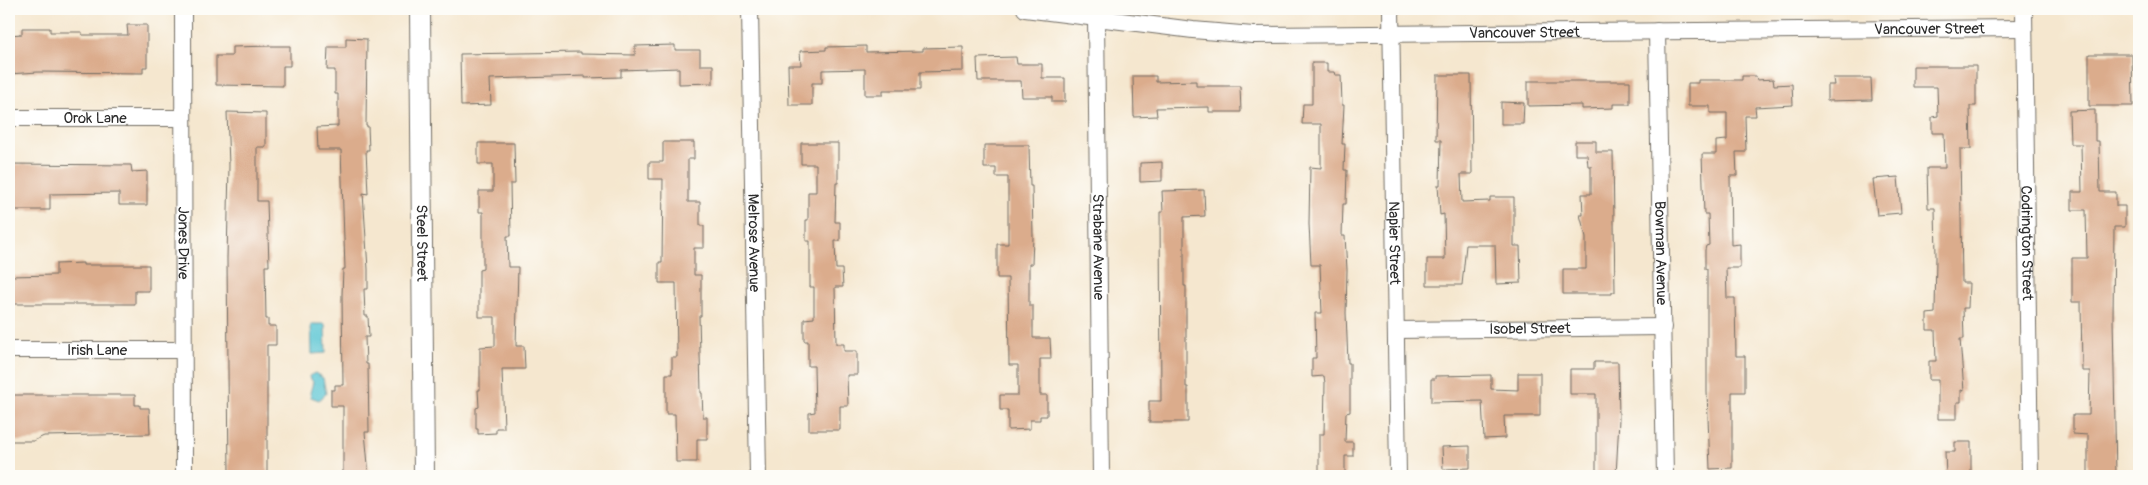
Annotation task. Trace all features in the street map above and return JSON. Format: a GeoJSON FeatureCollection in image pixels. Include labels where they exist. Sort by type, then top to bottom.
{"type":"FeatureCollection","features":[{"type":"Feature","properties":{"kind":"street","name":"Jones Drive"},"geometry":{"type":"LineString","coordinates":[[184,9],[184,476]]}},
{"type":"Feature","properties":{"kind":"street","name":"Steel Street"},"geometry":{"type":"LineString","coordinates":[[420,9],[424,476]]}},
{"type":"Feature","properties":{"kind":"street","name":"Melrose Avenue"},"geometry":{"type":"LineString","coordinates":[[750,9],[758,476]]}},
{"type":"Feature","properties":{"kind":"street","name":"Vancouver Street"},"geometry":{"type":"LineString","coordinates":[[1025,9],[1193,30],[1253,35],[2024,28]]}},
{"type":"Feature","properties":{"kind":"street","name":"Napier Street"},"geometry":{"type":"LineString","coordinates":[[1391,9],[1398,476]]}},
{"type":"Feature","properties":{"kind":"street","name":"Codrington Street"},"geometry":{"type":"LineString","coordinates":[[2024,9],[2030,476]]}},
{"type":"Feature","properties":{"kind":"street","name":"Strabane Avenue"},"geometry":{"type":"LineString","coordinates":[[1096,18],[1100,476]]}},
{"type":"Feature","properties":{"kind":"street","name":"Bowman Avenue"},"geometry":{"type":"LineString","coordinates":[[1658,32],[1665,476]]}},
{"type":"Feature","properties":{"kind":"street","name":"Orok Lane"},"geometry":{"type":"LineString","coordinates":[[9,118],[183,118]]}},
{"type":"Feature","properties":{"kind":"street","name":"Isobel Street"},"geometry":{"type":"LineString","coordinates":[[1396,330],[1663,327]]}},
{"type":"Feature","properties":{"kind":"street","name":"Irish Lane"},"geometry":{"type":"LineString","coordinates":[[9,350],[183,350]]}},
{"type":"Feature","properties":{"kind":"water"},"geometry":{"type":"Polygon","coordinates":[[[311,324],[325,324],[326,353],[312,354],[311,324]]]}},
{"type":"Feature","properties":{"kind":"water"},"geometry":{"type":"Polygon","coordinates":[[[315,373],[323,378],[326,394],[319,400],[311,397],[310,393],[313,382],[309,376],[315,373]]]}},
{"type":"Feature","properties":{"kind":"building"},"geometry":{"type":"Polygon","coordinates":[[[127,25],[147,25],[147,67],[143,67],[143,73],[38,72],[9,74],[9,35],[22,34],[22,28],[50,28],[50,32],[82,32],[82,35],[128,35],[127,25]]]}},
{"type":"Feature","properties":{"kind":"building"},"geometry":{"type":"Polygon","coordinates":[[[346,38],[367,39],[366,126],[368,126],[369,150],[366,150],[368,194],[363,193],[368,269],[368,289],[364,289],[365,316],[368,316],[369,337],[365,337],[366,364],[368,364],[369,432],[365,432],[369,476],[343,476],[343,406],[331,406],[331,390],[335,390],[335,385],[343,385],[342,295],[343,269],[345,269],[341,150],[318,150],[317,127],[338,126],[338,94],[335,94],[335,70],[327,70],[328,47],[346,47],[346,38]]]}},
{"type":"Feature","properties":{"kind":"building"},"geometry":{"type":"Polygon","coordinates":[[[675,45],[675,50],[700,50],[700,65],[713,65],[713,83],[679,84],[679,68],[621,70],[621,77],[585,78],[585,76],[490,79],[491,105],[461,106],[460,54],[581,52],[581,54],[635,55],[635,46],[675,45]]]}},
{"type":"Feature","properties":{"kind":"building"},"geometry":{"type":"Polygon","coordinates":[[[290,46],[290,66],[283,66],[283,86],[216,85],[216,56],[232,56],[232,47],[290,46]]]}},
{"type":"Feature","properties":{"kind":"building"},"geometry":{"type":"Polygon","coordinates":[[[866,46],[866,52],[923,51],[923,48],[963,47],[963,71],[920,72],[920,90],[883,90],[883,95],[865,95],[865,69],[822,70],[822,83],[812,83],[812,105],[789,105],[788,65],[801,65],[800,51],[826,50],[826,47],[866,46]]]}},
{"type":"Feature","properties":{"kind":"building"},"geometry":{"type":"Polygon","coordinates":[[[2089,54],[2132,54],[2133,106],[2089,106],[2089,54]]]}},
{"type":"Feature","properties":{"kind":"building"},"geometry":{"type":"Polygon","coordinates":[[[1016,57],[1017,64],[1042,64],[1042,78],[1065,78],[1065,102],[1052,102],[1052,97],[1022,97],[1021,81],[978,81],[977,58],[1016,57]]]}},
{"type":"Feature","properties":{"kind":"building"},"geometry":{"type":"Polygon","coordinates":[[[1312,63],[1327,63],[1327,72],[1341,75],[1342,105],[1344,105],[1342,144],[1345,144],[1344,170],[1347,170],[1346,204],[1343,204],[1342,236],[1345,236],[1347,270],[1346,313],[1348,363],[1350,363],[1350,412],[1346,413],[1345,442],[1353,442],[1353,456],[1345,456],[1345,476],[1319,476],[1319,434],[1324,434],[1325,383],[1324,376],[1312,377],[1312,358],[1316,358],[1315,313],[1322,313],[1320,265],[1311,265],[1309,224],[1310,167],[1321,168],[1321,124],[1302,124],[1303,104],[1312,104],[1312,63]]]}},
{"type":"Feature","properties":{"kind":"building"},"geometry":{"type":"Polygon","coordinates":[[[1913,66],[1976,66],[1976,106],[1970,106],[1971,149],[1960,149],[1962,283],[1969,283],[1968,308],[1963,308],[1964,339],[1960,339],[1964,391],[1961,390],[1961,402],[1957,402],[1957,419],[1938,419],[1938,380],[1929,380],[1929,361],[1936,361],[1935,330],[1927,330],[1927,314],[1935,313],[1936,257],[1935,208],[1928,208],[1927,168],[1945,168],[1944,133],[1932,133],[1932,117],[1938,116],[1937,87],[1913,87],[1913,66]]]}},
{"type":"Feature","properties":{"kind":"building"},"geometry":{"type":"Polygon","coordinates":[[[1437,75],[1471,75],[1472,174],[1461,174],[1462,202],[1490,201],[1490,197],[1514,197],[1514,246],[1520,246],[1521,283],[1496,284],[1495,245],[1466,245],[1462,285],[1427,285],[1427,259],[1445,259],[1444,214],[1440,215],[1438,185],[1440,185],[1441,140],[1436,140],[1437,75]]]}},
{"type":"Feature","properties":{"kind":"building"},"geometry":{"type":"Polygon","coordinates":[[[1133,76],[1156,76],[1156,82],[1196,81],[1196,86],[1240,86],[1241,112],[1209,112],[1209,107],[1156,108],[1157,116],[1134,117],[1133,76]]]}},
{"type":"Feature","properties":{"kind":"building"},"geometry":{"type":"Polygon","coordinates":[[[1742,76],[1756,76],[1757,80],[1773,79],[1774,85],[1792,84],[1793,105],[1755,107],[1756,116],[1745,116],[1746,152],[1736,152],[1737,176],[1730,176],[1731,245],[1740,244],[1740,268],[1726,268],[1727,298],[1735,298],[1736,356],[1745,356],[1745,392],[1732,392],[1732,468],[1710,469],[1707,392],[1707,269],[1705,269],[1705,250],[1706,246],[1709,245],[1708,214],[1704,214],[1702,154],[1716,154],[1716,141],[1727,140],[1727,113],[1710,113],[1710,106],[1688,106],[1688,83],[1698,83],[1698,80],[1742,80],[1742,76]]]}},
{"type":"Feature","properties":{"kind":"building"},"geometry":{"type":"Polygon","coordinates":[[[1833,78],[1871,78],[1872,100],[1827,101],[1827,85],[1834,85],[1833,78]]]}},
{"type":"Feature","properties":{"kind":"building"},"geometry":{"type":"Polygon","coordinates":[[[1528,81],[1630,81],[1630,104],[1613,104],[1613,108],[1582,109],[1582,105],[1528,106],[1528,81]]]}},
{"type":"Feature","properties":{"kind":"building"},"geometry":{"type":"Polygon","coordinates":[[[1501,102],[1524,103],[1523,124],[1501,124],[1501,102]]]}},
{"type":"Feature","properties":{"kind":"building"},"geometry":{"type":"Polygon","coordinates":[[[2095,110],[2095,141],[2099,141],[2100,192],[2116,192],[2116,206],[2125,206],[2125,227],[2114,227],[2113,318],[2116,476],[2088,476],[2088,435],[2073,434],[2073,415],[2089,415],[2090,371],[2082,371],[2081,302],[2072,302],[2072,258],[2087,258],[2086,210],[2072,210],[2072,192],[2082,192],[2081,144],[2070,144],[2069,111],[2095,110]]]}},
{"type":"Feature","properties":{"kind":"building"},"geometry":{"type":"Polygon","coordinates":[[[227,112],[266,113],[266,147],[257,147],[257,201],[267,201],[269,266],[265,266],[266,319],[268,319],[268,326],[276,326],[276,345],[267,345],[267,476],[229,476],[227,259],[229,165],[227,112]]]}},
{"type":"Feature","properties":{"kind":"building"},"geometry":{"type":"Polygon","coordinates":[[[1575,141],[1596,141],[1596,152],[1613,152],[1615,292],[1612,292],[1612,294],[1563,294],[1563,269],[1586,269],[1586,237],[1580,215],[1583,215],[1582,194],[1591,194],[1591,166],[1588,166],[1587,155],[1575,155],[1575,141]]]}},
{"type":"Feature","properties":{"kind":"building"},"geometry":{"type":"Polygon","coordinates":[[[663,142],[694,142],[694,159],[688,159],[688,202],[700,202],[700,226],[704,226],[704,248],[694,248],[694,275],[701,275],[701,316],[699,316],[701,393],[703,417],[707,417],[707,439],[697,439],[697,462],[676,462],[675,414],[666,414],[666,374],[672,374],[672,357],[677,357],[676,283],[659,283],[659,262],[662,262],[663,179],[649,179],[649,162],[663,162],[663,142]]]}},
{"type":"Feature","properties":{"kind":"building"},"geometry":{"type":"Polygon","coordinates":[[[478,143],[514,143],[515,184],[510,184],[511,236],[507,236],[508,267],[518,267],[516,346],[524,346],[525,369],[502,369],[504,428],[496,428],[496,433],[478,434],[478,429],[476,429],[476,408],[479,407],[480,347],[495,346],[495,317],[479,317],[479,270],[483,269],[483,212],[479,212],[479,191],[493,191],[493,164],[478,164],[478,143]]]}},
{"type":"Feature","properties":{"kind":"building"},"geometry":{"type":"Polygon","coordinates":[[[801,143],[838,143],[838,183],[836,183],[835,222],[840,222],[840,241],[835,241],[836,269],[842,269],[843,287],[835,287],[836,344],[844,344],[844,351],[857,351],[857,375],[847,375],[848,406],[840,406],[840,430],[809,430],[809,413],[815,412],[814,366],[808,366],[808,341],[804,341],[804,319],[814,318],[814,287],[810,287],[810,241],[806,241],[806,220],[808,220],[808,192],[816,192],[816,164],[801,164],[801,143]]]}},
{"type":"Feature","properties":{"kind":"building"},"geometry":{"type":"Polygon","coordinates":[[[984,145],[1029,145],[1033,237],[1032,264],[1029,264],[1029,306],[1033,306],[1033,338],[1050,338],[1051,359],[1040,359],[1040,395],[1047,395],[1047,416],[1040,416],[1040,420],[1030,420],[1030,429],[1008,430],[1008,410],[1000,410],[1000,395],[1018,395],[1018,365],[1009,365],[1008,278],[997,278],[997,244],[1008,244],[1008,177],[996,177],[996,168],[984,168],[984,145]]]}},
{"type":"Feature","properties":{"kind":"building"},"geometry":{"type":"Polygon","coordinates":[[[1162,162],[1162,181],[1140,182],[1140,163],[1162,162]]]}},
{"type":"Feature","properties":{"kind":"building"},"geometry":{"type":"Polygon","coordinates":[[[9,164],[131,165],[132,172],[147,171],[147,205],[119,205],[119,193],[50,194],[50,210],[9,210],[9,164]]]}},
{"type":"Feature","properties":{"kind":"building"},"geometry":{"type":"Polygon","coordinates":[[[1898,177],[1901,213],[1877,215],[1873,179],[1898,177]]]}},
{"type":"Feature","properties":{"kind":"building"},"geometry":{"type":"Polygon","coordinates":[[[1204,190],[1205,216],[1184,217],[1188,422],[1149,422],[1149,401],[1161,401],[1160,212],[1163,212],[1162,191],[1204,190]]]}},
{"type":"Feature","properties":{"kind":"building"},"geometry":{"type":"Polygon","coordinates":[[[83,263],[83,265],[149,265],[149,291],[135,291],[135,304],[9,304],[9,276],[56,275],[56,264],[83,263]]]}},
{"type":"Feature","properties":{"kind":"building"},"geometry":{"type":"Polygon","coordinates":[[[1594,362],[1618,362],[1619,419],[1616,476],[1596,476],[1596,394],[1570,394],[1570,369],[1594,369],[1594,362]]]}},
{"type":"Feature","properties":{"kind":"building"},"geometry":{"type":"Polygon","coordinates":[[[1518,373],[1540,373],[1540,416],[1504,416],[1505,438],[1484,439],[1482,401],[1431,402],[1431,379],[1435,379],[1435,376],[1491,375],[1491,389],[1518,390],[1518,373]]]}},
{"type":"Feature","properties":{"kind":"building"},"geometry":{"type":"Polygon","coordinates":[[[9,395],[135,395],[135,405],[140,405],[140,408],[149,408],[150,434],[44,436],[33,441],[9,441],[9,395]]]}},
{"type":"Feature","properties":{"kind":"building"},"geometry":{"type":"Polygon","coordinates":[[[1955,442],[1971,442],[1971,476],[1946,476],[1945,452],[1955,452],[1955,442]]]}},
{"type":"Feature","properties":{"kind":"building"},"geometry":{"type":"Polygon","coordinates":[[[1470,446],[1470,468],[1443,469],[1442,447],[1470,446]]]}}]}
